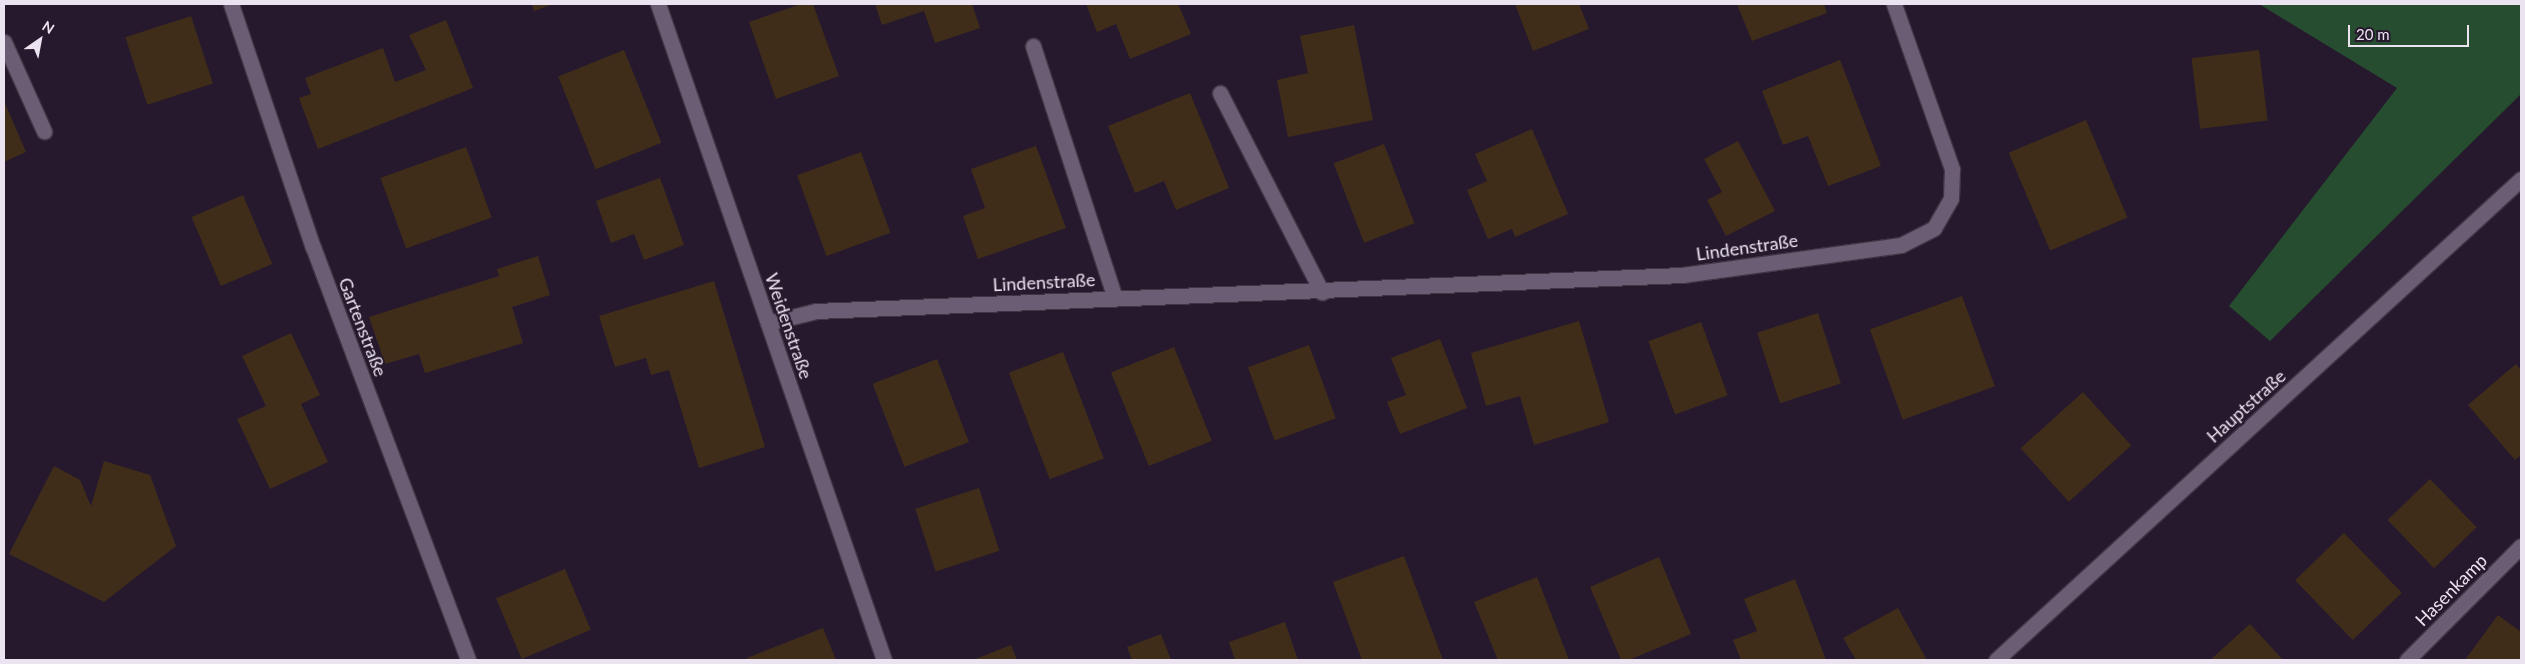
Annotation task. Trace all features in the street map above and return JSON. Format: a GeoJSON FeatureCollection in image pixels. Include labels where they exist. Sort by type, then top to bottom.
{"type":"FeatureCollection","features":[{"type":"Feature","properties":{"kind":"street","name":"Gartenstraße"},"geometry":{"type":"LineString","coordinates":[[231,4],[313,247],[468,660]]}},
{"type":"Feature","properties":{"kind":"street","name":"Weidenstraße"},"geometry":{"type":"LineString","coordinates":[[658,4],[884,660]]}},
{"type":"Feature","properties":{"kind":"street","name":"Lindenstraße"},"geometry":{"type":"LineString","coordinates":[[768,323],[816,311],[1115,298],[1322,292],[1682,275],[1901,245],[1934,228],[1951,198],[1952,169],[1894,4]]}},
{"type":"Feature","properties":{"kind":"street"},"geometry":{"type":"LineString","coordinates":[[4,42],[44,131]]}},
{"type":"Feature","properties":{"kind":"street"},"geometry":{"type":"LineString","coordinates":[[1033,46],[1115,298]]}},
{"type":"Feature","properties":{"kind":"street"},"geometry":{"type":"LineString","coordinates":[[1220,93],[1322,292]]}},
{"type":"Feature","properties":{"kind":"street","name":"Hauptstraße"},"geometry":{"type":"LineString","coordinates":[[1996,660],[2521,179]]}},
{"type":"Feature","properties":{"kind":"street","name":"Hasenkamp"},"geometry":{"type":"LineString","coordinates":[[2407,660],[2521,546]]}},
{"type":"Feature","properties":{"kind":"green space"},"geometry":{"type":"Polygon","coordinates":[[[2259,4],[2521,4],[2521,94],[2270,341],[2229,306],[2397,88],[2259,4]]]}},
{"type":"Feature","properties":{"kind":"building"},"geometry":{"type":"Polygon","coordinates":[[[532,4],[553,4],[534,11],[532,4]]]}},
{"type":"Feature","properties":{"kind":"building"},"geometry":{"type":"Polygon","coordinates":[[[801,4],[813,4],[839,76],[776,99],[749,22],[801,4]]]}},
{"type":"Feature","properties":{"kind":"building"},"geometry":{"type":"Polygon","coordinates":[[[875,4],[972,4],[980,28],[935,43],[924,11],[882,25],[875,4]]]}},
{"type":"Feature","properties":{"kind":"building"},"geometry":{"type":"Polygon","coordinates":[[[1086,4],[1178,4],[1191,34],[1130,59],[1116,24],[1097,32],[1086,4]]]}},
{"type":"Feature","properties":{"kind":"building"},"geometry":{"type":"Polygon","coordinates":[[[1515,4],[1579,4],[1589,29],[1533,51],[1515,4]]]}},
{"type":"Feature","properties":{"kind":"building"},"geometry":{"type":"Polygon","coordinates":[[[1737,4],[1824,4],[1827,13],[1752,41],[1737,4]]]}},
{"type":"Feature","properties":{"kind":"building"},"geometry":{"type":"Polygon","coordinates":[[[191,16],[213,84],[147,105],[125,37],[191,16]]]}},
{"type":"Feature","properties":{"kind":"building"},"geometry":{"type":"Polygon","coordinates":[[[446,20],[473,88],[318,149],[299,98],[311,94],[305,78],[383,48],[395,82],[426,70],[409,35],[446,20]]]}},
{"type":"Feature","properties":{"kind":"building"},"geometry":{"type":"Polygon","coordinates":[[[1354,25],[1373,120],[1288,137],[1277,80],[1308,73],[1300,36],[1354,25]]]}},
{"type":"Feature","properties":{"kind":"building"},"geometry":{"type":"Polygon","coordinates":[[[624,50],[661,143],[596,169],[558,77],[624,50]]]}},
{"type":"Feature","properties":{"kind":"building"},"geometry":{"type":"Polygon","coordinates":[[[2259,50],[2268,120],[2200,129],[2192,58],[2259,50]]]}},
{"type":"Feature","properties":{"kind":"building"},"geometry":{"type":"Polygon","coordinates":[[[1840,60],[1881,166],[1828,186],[1808,136],[1783,145],[1762,91],[1840,60]]]}},
{"type":"Feature","properties":{"kind":"building"},"geometry":{"type":"Polygon","coordinates":[[[1190,93],[1229,188],[1176,210],[1164,181],[1135,193],[1108,126],[1190,93]]]}},
{"type":"Feature","properties":{"kind":"building"},"geometry":{"type":"Polygon","coordinates":[[[4,101],[26,152],[4,162],[4,101]]]}},
{"type":"Feature","properties":{"kind":"building"},"geometry":{"type":"Polygon","coordinates":[[[2086,120],[2127,218],[2050,250],[2009,153],[2086,120]]]}},
{"type":"Feature","properties":{"kind":"building"},"geometry":{"type":"Polygon","coordinates":[[[1532,129],[1568,214],[1515,237],[1512,229],[1488,239],[1467,190],[1487,181],[1475,154],[1532,129]]]}},
{"type":"Feature","properties":{"kind":"building"},"geometry":{"type":"Polygon","coordinates":[[[1738,141],[1775,211],[1726,236],[1707,200],[1722,192],[1704,159],[1738,141]]]}},
{"type":"Feature","properties":{"kind":"building"},"geometry":{"type":"Polygon","coordinates":[[[1384,144],[1414,223],[1364,243],[1334,163],[1384,144]]]}},
{"type":"Feature","properties":{"kind":"building"},"geometry":{"type":"Polygon","coordinates":[[[1036,146],[1066,228],[978,259],[963,216],[985,208],[971,169],[1036,146]]]}},
{"type":"Feature","properties":{"kind":"building"},"geometry":{"type":"Polygon","coordinates":[[[466,147],[492,217],[406,249],[380,178],[466,147]]]}},
{"type":"Feature","properties":{"kind":"building"},"geometry":{"type":"Polygon","coordinates":[[[861,152],[890,233],[827,256],[797,175],[861,152]]]}},
{"type":"Feature","properties":{"kind":"building"},"geometry":{"type":"Polygon","coordinates":[[[660,178],[684,245],[644,260],[634,234],[611,243],[596,201],[660,178]]]}},
{"type":"Feature","properties":{"kind":"building"},"geometry":{"type":"Polygon","coordinates":[[[243,195],[272,264],[221,286],[191,217],[243,195]]]}},
{"type":"Feature","properties":{"kind":"building"},"geometry":{"type":"Polygon","coordinates":[[[538,256],[550,295],[512,307],[523,343],[425,373],[419,354],[385,364],[369,317],[499,276],[497,269],[538,256]]]}},
{"type":"Feature","properties":{"kind":"building"},"geometry":{"type":"Polygon","coordinates":[[[714,281],[765,447],[699,468],[669,370],[651,375],[646,358],[615,367],[599,316],[714,281]]]}},
{"type":"Feature","properties":{"kind":"building"},"geometry":{"type":"Polygon","coordinates":[[[1962,296],[1995,386],[1903,420],[1870,330],[1962,296]]]}},
{"type":"Feature","properties":{"kind":"building"},"geometry":{"type":"Polygon","coordinates":[[[1818,313],[1841,383],[1780,403],[1757,333],[1818,313]]]}},
{"type":"Feature","properties":{"kind":"building"},"geometry":{"type":"Polygon","coordinates":[[[1579,321],[1609,422],[1534,445],[1520,396],[1486,406],[1471,353],[1579,321]]]}},
{"type":"Feature","properties":{"kind":"building"},"geometry":{"type":"Polygon","coordinates":[[[1701,322],[1728,395],[1675,414],[1648,341],[1701,322]]]}},
{"type":"Feature","properties":{"kind":"building"},"geometry":{"type":"Polygon","coordinates":[[[291,333],[320,395],[301,404],[328,462],[270,489],[237,419],[266,406],[242,356],[291,333]]]}},
{"type":"Feature","properties":{"kind":"building"},"geometry":{"type":"Polygon","coordinates":[[[1440,339],[1467,408],[1400,434],[1387,402],[1406,395],[1391,358],[1440,339]]]}},
{"type":"Feature","properties":{"kind":"building"},"geometry":{"type":"Polygon","coordinates":[[[1309,345],[1336,418],[1275,441],[1248,367],[1309,345]]]}},
{"type":"Feature","properties":{"kind":"building"},"geometry":{"type":"Polygon","coordinates":[[[1174,347],[1212,441],[1149,466],[1111,372],[1174,347]]]}},
{"type":"Feature","properties":{"kind":"building"},"geometry":{"type":"Polygon","coordinates":[[[1063,352],[1104,458],[1050,479],[1009,373],[1063,352]]]}},
{"type":"Feature","properties":{"kind":"building"},"geometry":{"type":"Polygon","coordinates":[[[937,359],[969,442],[904,467],[873,384],[937,359]]]}},
{"type":"Feature","properties":{"kind":"building"},"geometry":{"type":"Polygon","coordinates":[[[2516,364],[2521,370],[2521,455],[2515,460],[2468,405],[2516,364]]]}},
{"type":"Feature","properties":{"kind":"building"},"geometry":{"type":"Polygon","coordinates":[[[2083,392],[2131,446],[2069,502],[2021,448],[2083,392]]]}},
{"type":"Feature","properties":{"kind":"building"},"geometry":{"type":"Polygon","coordinates":[[[104,461],[150,475],[176,546],[104,602],[9,554],[54,466],[80,480],[91,506],[104,461]]]}},
{"type":"Feature","properties":{"kind":"building"},"geometry":{"type":"Polygon","coordinates":[[[2430,479],[2477,527],[2434,568],[2388,520],[2430,479]]]}},
{"type":"Feature","properties":{"kind":"building"},"geometry":{"type":"Polygon","coordinates":[[[979,488],[999,551],[936,571],[915,509],[979,488]]]}},
{"type":"Feature","properties":{"kind":"building"},"geometry":{"type":"Polygon","coordinates":[[[2344,533],[2402,593],[2353,640],[2295,580],[2344,533]]]}},
{"type":"Feature","properties":{"kind":"building"},"geometry":{"type":"Polygon","coordinates":[[[1404,556],[1443,660],[1362,660],[1333,582],[1404,556]]]}},
{"type":"Feature","properties":{"kind":"building"},"geometry":{"type":"Polygon","coordinates":[[[1659,557],[1691,634],[1629,660],[1621,660],[1590,587],[1659,557]]]}},
{"type":"Feature","properties":{"kind":"building"},"geometry":{"type":"Polygon","coordinates":[[[565,569],[591,630],[522,659],[496,598],[565,569]]]}},
{"type":"Feature","properties":{"kind":"building"},"geometry":{"type":"Polygon","coordinates":[[[1537,577],[1569,660],[1498,660],[1474,602],[1537,577]]]}},
{"type":"Feature","properties":{"kind":"building"},"geometry":{"type":"Polygon","coordinates":[[[1795,579],[1826,660],[1741,660],[1733,640],[1757,631],[1744,599],[1795,579]]]}},
{"type":"Feature","properties":{"kind":"building"},"geometry":{"type":"Polygon","coordinates":[[[1898,608],[1927,660],[1856,660],[1843,638],[1898,608]]]}},
{"type":"Feature","properties":{"kind":"building"},"geometry":{"type":"Polygon","coordinates":[[[2498,615],[2521,632],[2521,660],[2465,660],[2498,615]]]}},
{"type":"Feature","properties":{"kind":"building"},"geometry":{"type":"Polygon","coordinates":[[[1285,622],[1298,660],[1235,660],[1229,642],[1285,622]]]}},
{"type":"Feature","properties":{"kind":"building"},"geometry":{"type":"Polygon","coordinates":[[[2250,624],[2283,660],[2210,660],[2250,624]]]}},
{"type":"Feature","properties":{"kind":"building"},"geometry":{"type":"Polygon","coordinates":[[[823,628],[836,660],[748,660],[747,658],[823,628]]]}},
{"type":"Feature","properties":{"kind":"building"},"geometry":{"type":"Polygon","coordinates":[[[1161,634],[1171,660],[1132,660],[1127,647],[1161,634]]]}},
{"type":"Feature","properties":{"kind":"building"},"geometry":{"type":"Polygon","coordinates":[[[1011,645],[1017,660],[973,660],[1011,645]]]}}]}
